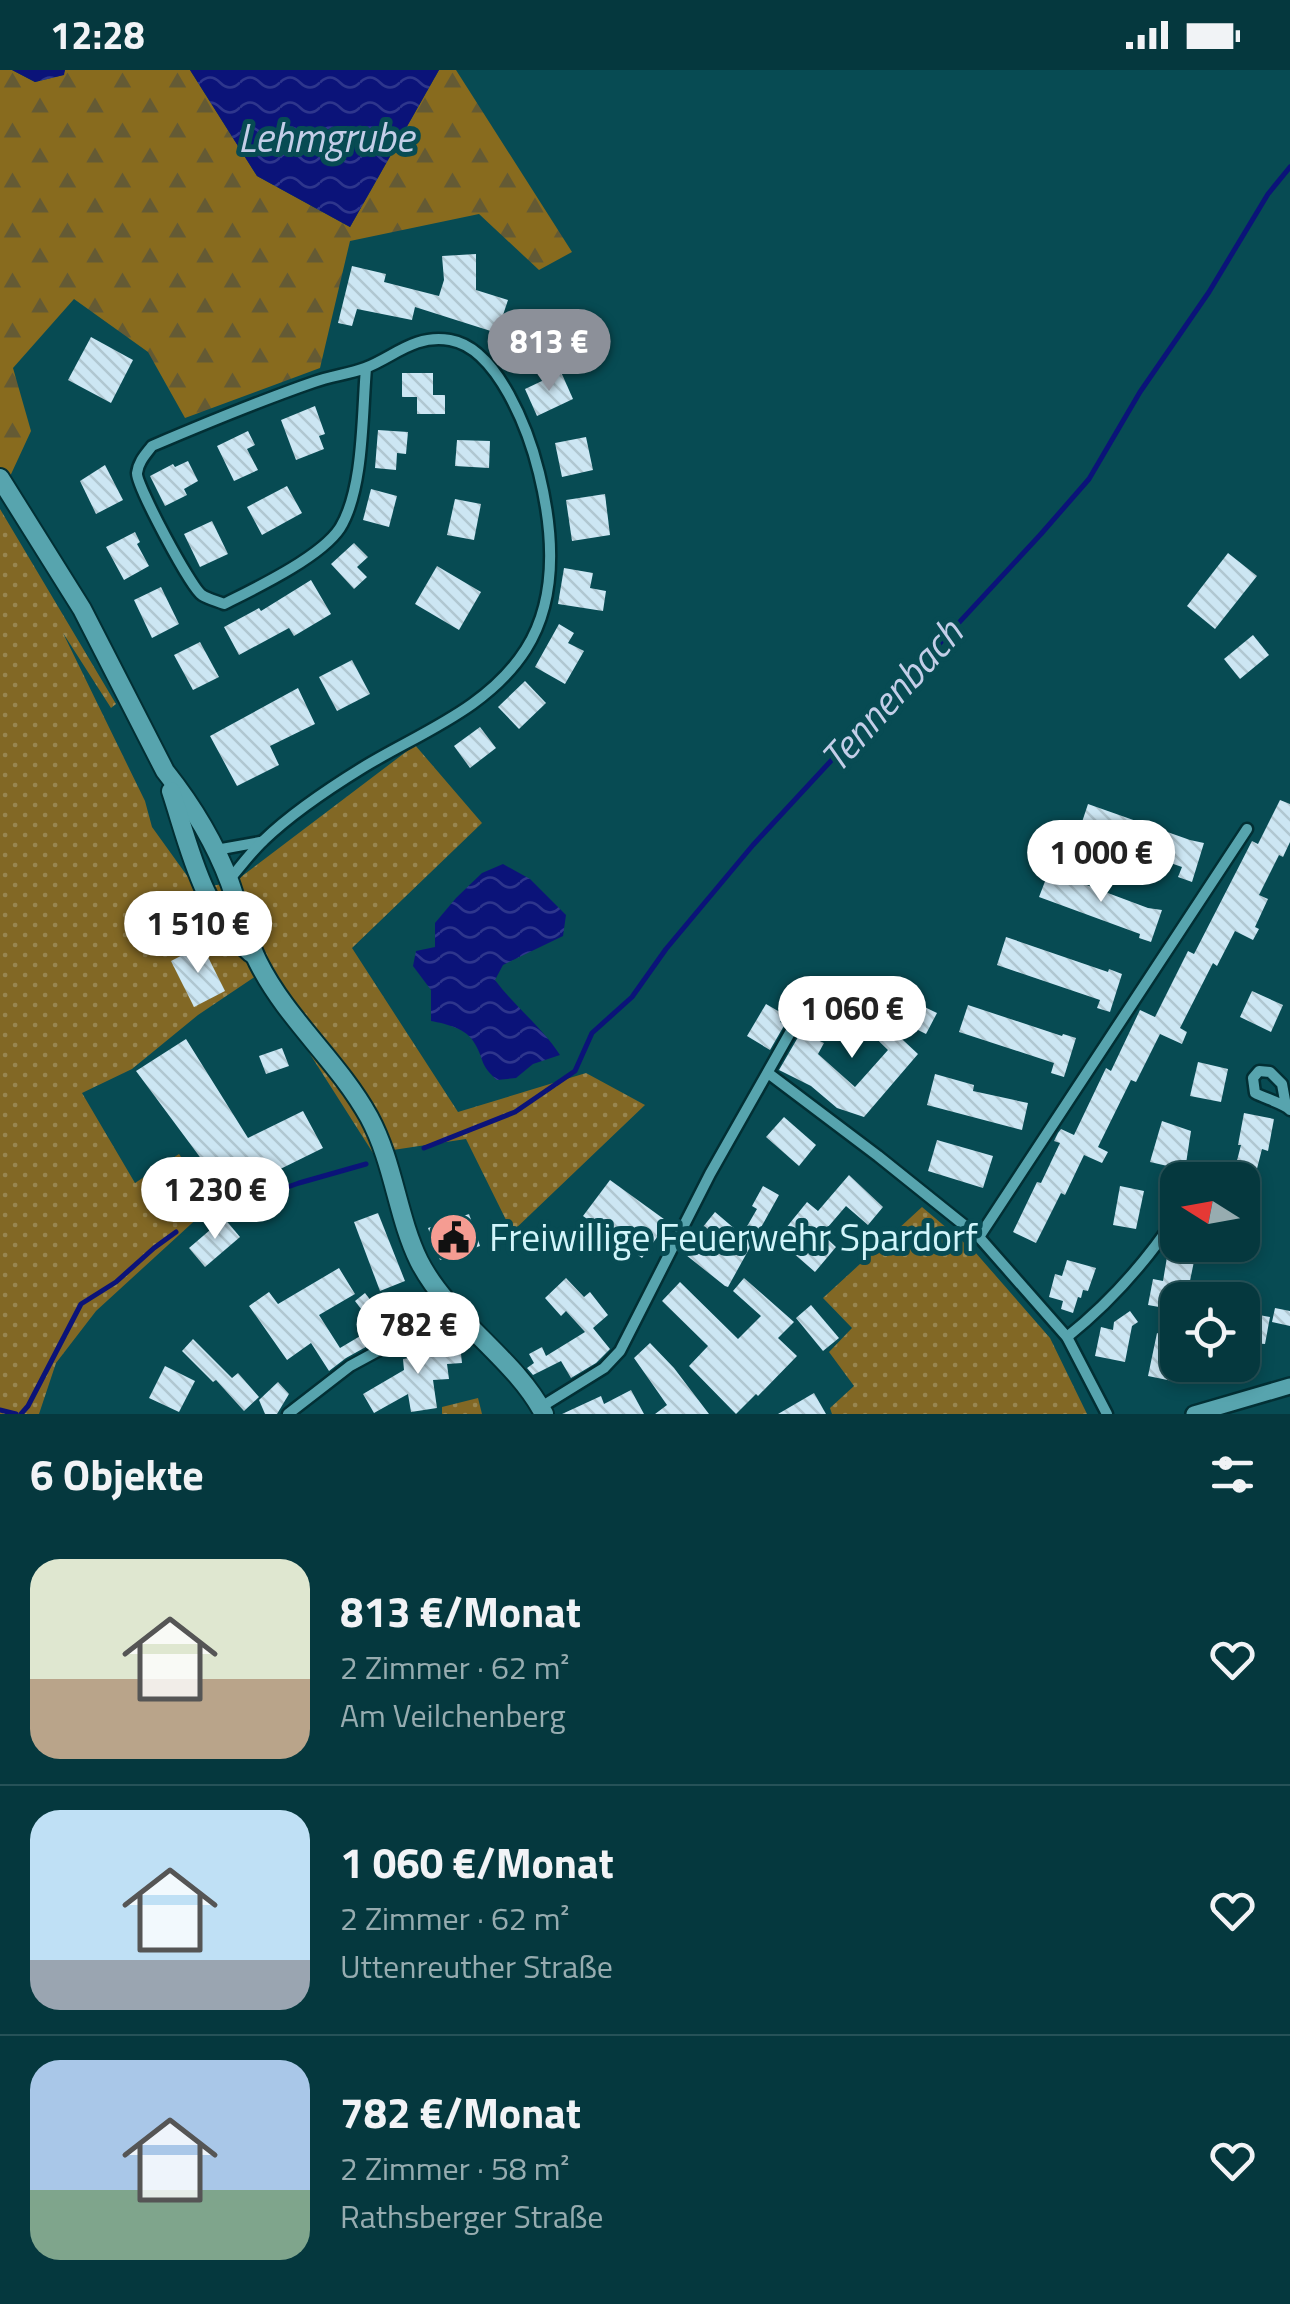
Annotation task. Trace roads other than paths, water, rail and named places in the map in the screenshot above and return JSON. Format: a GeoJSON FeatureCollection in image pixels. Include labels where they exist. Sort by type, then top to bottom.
{"type":"FeatureCollection","features":[{"type":"Feature","properties":{"kind":"main road"},"geometry":{"type":"LineString","coordinates":[[0,478],[82,609],[166,772],[197,874],[218,916],[256,958]]}},
{"type":"Feature","properties":{"kind":"main road"},"geometry":{"type":"LineString","coordinates":[[166,772],[216,850],[256,958],[273,991],[359,1100],[370,1120],[391,1169],[419,1260],[435,1286],[543,1410]]}},
{"type":"Feature","properties":{"kind":"main road"},"geometry":{"type":"LineString","coordinates":[[197,874],[201,861],[216,850]]}},
{"type":"Feature","properties":{"kind":"main road"},"geometry":{"type":"LineString","coordinates":[[197,874],[209,882],[228,880]]}},
{"type":"Feature","properties":{"kind":"street"},"geometry":{"type":"LineString","coordinates":[[228,880],[261,842],[311,802],[474,704],[526,649],[540,619],[549,575],[550,526],[531,444],[518,411],[499,380],[478,355],[449,340],[413,344],[366,368],[315,381],[152,446],[139,463],[136,476],[186,575],[200,595],[224,604],[324,545],[340,527],[358,471],[366,368]]}},
{"type":"Feature","properties":{"kind":"street"},"geometry":{"type":"LineString","coordinates":[[979,1236],[1247,830]]}},
{"type":"Feature","properties":{"kind":"street"},"geometry":{"type":"LineString","coordinates":[[216,850],[261,842]]}},
{"type":"Feature","properties":{"kind":"street"},"geometry":{"type":"LineString","coordinates":[[543,1410],[604,1368],[620,1351],[710,1174],[804,1008]]}},
{"type":"Feature","properties":{"kind":"street"},"geometry":{"type":"LineString","coordinates":[[768,1073],[979,1236],[1067,1337],[1107,1414]]}},
{"type":"Feature","properties":{"kind":"street"},"geometry":{"type":"LineString","coordinates":[[1067,1337],[1094,1316],[1160,1241]]}},
{"type":"Feature","properties":{"kind":"street"},"geometry":{"type":"LineString","coordinates":[[422,1327],[435,1286]]}},
{"type":"Feature","properties":{"kind":"street"},"geometry":{"type":"LineString","coordinates":[[288,1414],[350,1366],[422,1327],[466,1323]]}},
{"type":"Feature","properties":{"kind":"street"},"geometry":{"type":"LineString","coordinates":[[1194,1414],[1290,1386]]}},
{"type":"Feature","properties":{"kind":"water"},"geometry":{"type":"Polygon","coordinates":[[[12,70],[65,70],[64,75],[35,82],[12,70]]]}},
{"type":"Feature","properties":{"kind":"water","name":"Lehmgrube"},"geometry":{"type":"Polygon","coordinates":[[[190,70],[439,70],[350,227],[257,176],[190,70]]]}},
{"type":"Feature","properties":{"kind":"water"},"geometry":{"type":"Polygon","coordinates":[[[503,864],[530,879],[566,915],[563,936],[503,965],[495,980],[560,1055],[533,1064],[516,1078],[497,1080],[467,1034],[431,1021],[431,990],[413,966],[416,951],[435,947],[435,923],[456,898],[482,873],[503,864]]]}},
{"type":"Feature","properties":{"kind":"waterway","name":"Tennenbach"},"geometry":{"type":"LineString","coordinates":[[424,1148],[515,1112],[575,1071],[592,1033],[632,997],[666,949],[753,845],[1089,479],[1140,392],[1209,292],[1268,194],[1290,167]]}},
{"type":"Feature","properties":{"kind":"waterway","name":"Tennenbach"},"geometry":{"type":"LineString","coordinates":[[231,1207],[366,1164]]}},
{"type":"Feature","properties":{"kind":"waterway","name":"Tennenbach"},"geometry":{"type":"LineString","coordinates":[[21,1414],[81,1304],[116,1282],[176,1232]]}},
{"type":"Feature","properties":{"kind":"waterway","name":"Tennenbach"},"geometry":{"type":"LineString","coordinates":[[0,1410],[16,1414]]}},
{"type":"Feature","properties":{"kind":"place","name":"Freiwillige Feuerwehr Spardorf"},"geometry":{"type":"Point","coordinates":[454,1237]}}]}
